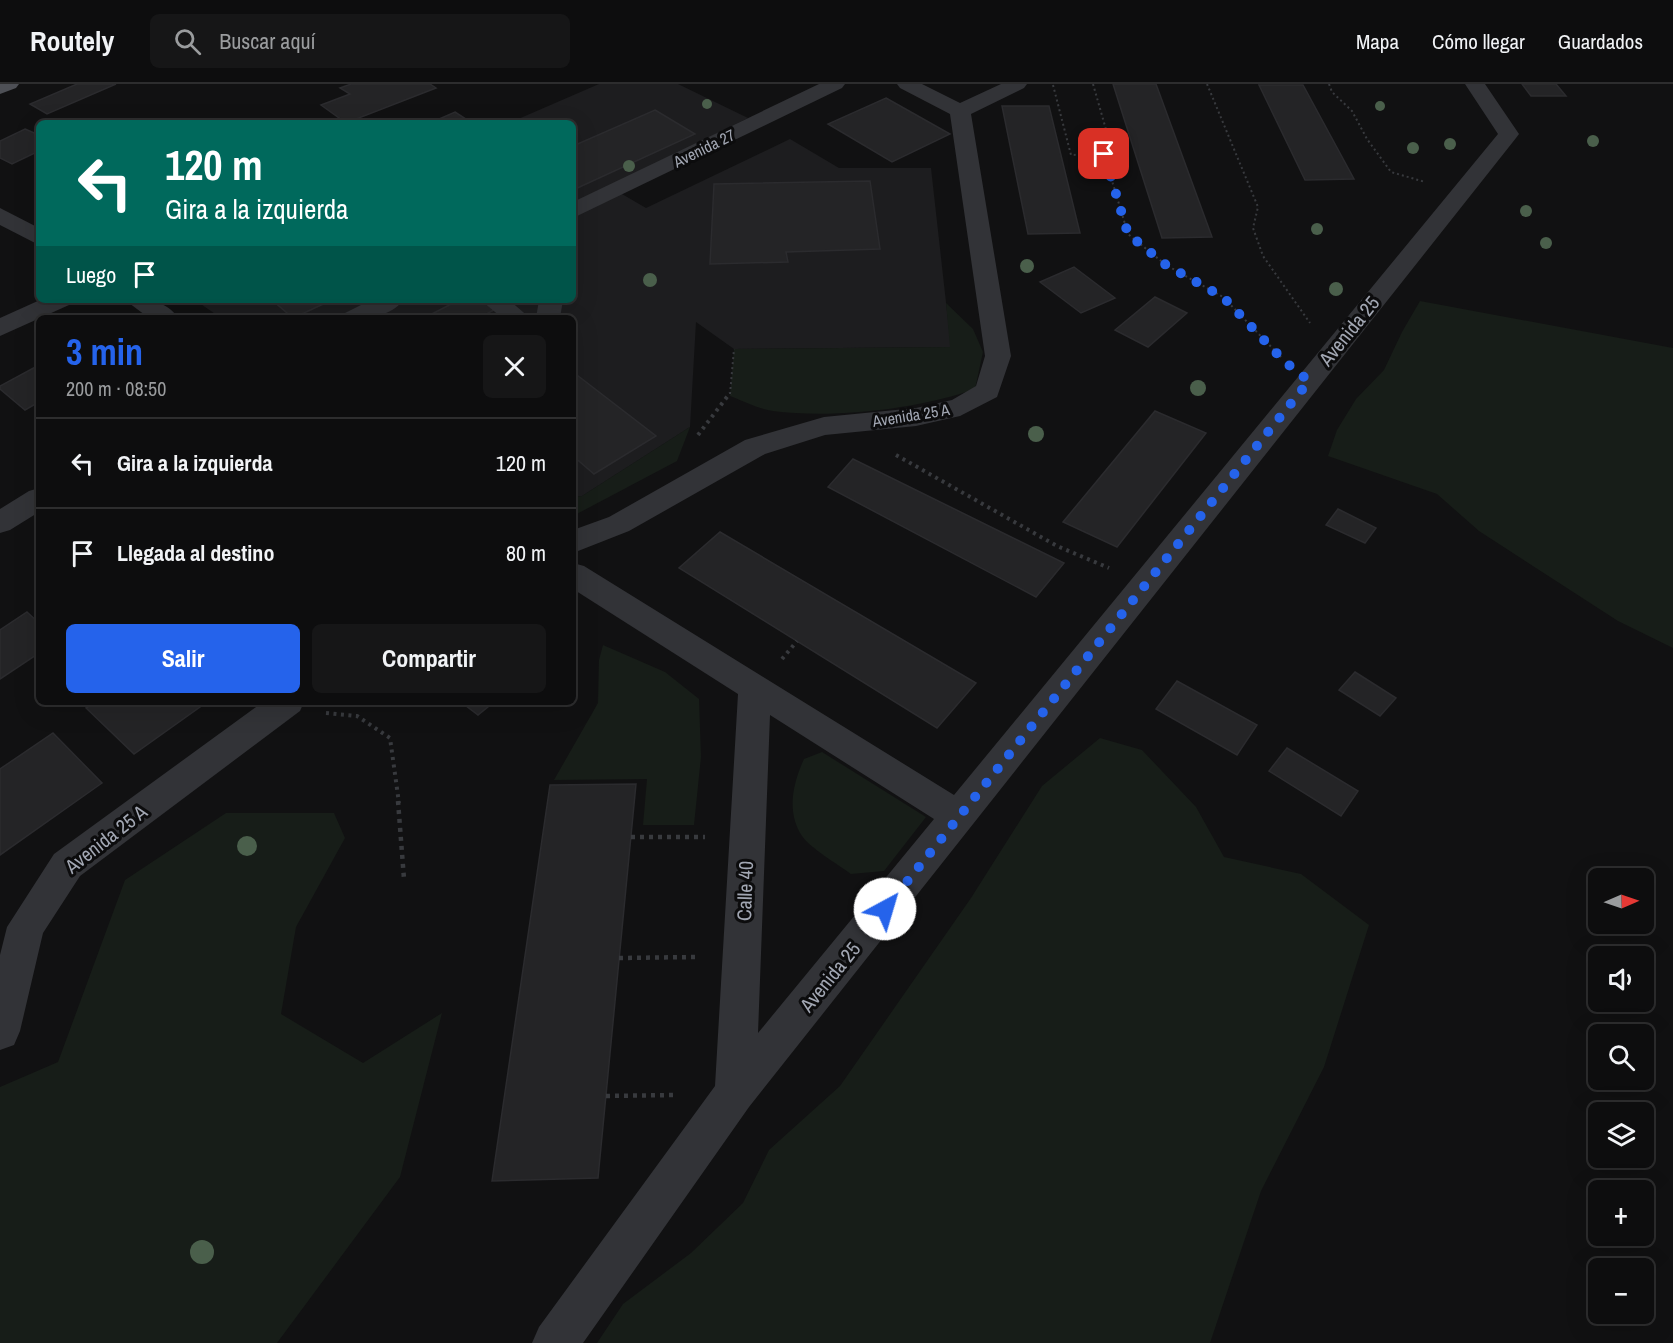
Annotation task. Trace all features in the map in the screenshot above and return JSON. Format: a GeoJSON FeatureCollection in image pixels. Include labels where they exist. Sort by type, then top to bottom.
{"type":"FeatureCollection","features":[{"type":"Feature","properties":{"kind":"main road"},"geometry":{"type":"LineString","coordinates":[[0,88],[9,84]]}},
{"type":"Feature","properties":{"kind":"street"},"geometry":{"type":"LineString","coordinates":[[807,84],[813,84]]}},
{"type":"Feature","properties":{"kind":"street","name":"Avenida 27"},"geometry":{"type":"LineString","coordinates":[[576,210],[835,84]]}},
{"type":"Feature","properties":{"kind":"street"},"geometry":{"type":"LineString","coordinates":[[907,84],[960,111],[1017,84]]}},
{"type":"Feature","properties":{"kind":"street","name":"Avenida 25"},"geometry":{"type":"LineString","coordinates":[[555,1343],[735,1093],[1509,134],[1475,84]]}},
{"type":"Feature","properties":{"kind":"street","name":"Avenida 25 A"},"geometry":{"type":"LineString","coordinates":[[576,541],[620,524],[755,447],[824,426],[916,417],[960,407],[988,391],[998,356],[960,111]]}},
{"type":"Feature","properties":{"kind":"street"},"geometry":{"type":"LineString","coordinates":[[6,225],[36,237]]}},
{"type":"Feature","properties":{"kind":"street"},"geometry":{"type":"LineString","coordinates":[[0,328],[54,303]]}},
{"type":"Feature","properties":{"kind":"street"},"geometry":{"type":"LineString","coordinates":[[142,303],[161,315]]}},
{"type":"Feature","properties":{"kind":"street"},"geometry":{"type":"LineString","coordinates":[[360,315],[385,303]]}},
{"type":"Feature","properties":{"kind":"street"},"geometry":{"type":"LineString","coordinates":[[497,303],[514,315]]}},
{"type":"Feature","properties":{"kind":"street"},"geometry":{"type":"LineString","coordinates":[[0,522],[36,500]]}},
{"type":"Feature","properties":{"kind":"street"},"geometry":{"type":"LineString","coordinates":[[576,576],[960,817]]}},
{"type":"Feature","properties":{"kind":"street","name":"Calle 40"},"geometry":{"type":"LineString","coordinates":[[735,1093],[755,688]]}},
{"type":"Feature","properties":{"kind":"street","name":"Avenida 25 A"},"geometry":{"type":"LineString","coordinates":[[0,1031],[26,927],[67,865],[284,705]]}},
{"type":"Feature","properties":{"kind":"path"},"geometry":{"type":"LineString","coordinates":[[1053,84],[1071,155],[1104,154]]}},
{"type":"Feature","properties":{"kind":"path"},"geometry":{"type":"LineString","coordinates":[[1094,84],[1107,133],[1104,154],[1128,234],[1166,265],[1223,297],[1285,362],[1309,381]]}},
{"type":"Feature","properties":{"kind":"path"},"geometry":{"type":"LineString","coordinates":[[1207,84],[1258,207],[1253,228],[1263,256],[1304,312],[1328,356]]}},
{"type":"Feature","properties":{"kind":"path"},"geometry":{"type":"LineString","coordinates":[[1329,84],[1332,92],[1352,111],[1367,139],[1391,172],[1424,182],[1464,190]]}},
{"type":"Feature","properties":{"kind":"path"},"geometry":{"type":"LineString","coordinates":[[692,442],[730,396],[734,349]]}},
{"type":"Feature","properties":{"kind":"path"},"geometry":{"type":"LineString","coordinates":[[890,452],[1057,546],[1145,584]]}},
{"type":"Feature","properties":{"kind":"path"},"geometry":{"type":"LineString","coordinates":[[325,713],[357,716],[390,738],[397,781],[404,879]]}},
{"type":"Feature","properties":{"kind":"path"},"geometry":{"type":"LineString","coordinates":[[631,837],[748,836]]}},
{"type":"Feature","properties":{"kind":"path"},"geometry":{"type":"LineString","coordinates":[[620,958],[742,957]]}},
{"type":"Feature","properties":{"kind":"path"},"geometry":{"type":"LineString","coordinates":[[606,1096],[735,1093]]}},
{"type":"Feature","properties":{"kind":"shaded area"},"geometry":{"type":"Polygon","coordinates":[[[599,84],[678,84],[748,118],[610,187],[646,208],[790,139],[839,168],[931,168],[951,347],[734,349],[696,322],[690,427],[582,496],[576,497],[576,315],[217,315],[199,303],[576,303],[576,120],[516,120],[599,84]]]}},
{"type":"Feature","properties":{"kind":"shaded area"},"geometry":{"type":"Polygon","coordinates":[[[1420,301],[1673,348],[1673,648],[1618,621],[1479,531],[1437,494],[1328,456],[1337,430],[1356,399],[1384,370],[1420,301]]]}},
{"type":"Feature","properties":{"kind":"shaded area"},"geometry":{"type":"Polygon","coordinates":[[[946,303],[973,329],[983,352],[975,389],[902,407],[822,414],[768,410],[730,396],[734,349],[950,347],[946,303]]]}},
{"type":"Feature","properties":{"kind":"shaded area"},"geometry":{"type":"Polygon","coordinates":[[[690,427],[677,461],[576,514],[576,497],[582,496],[690,427]]]}},
{"type":"Feature","properties":{"kind":"shaded area"},"geometry":{"type":"Polygon","coordinates":[[[603,645],[665,672],[699,699],[701,757],[694,825],[643,825],[647,779],[554,780],[598,703],[599,660],[603,645]]]}},
{"type":"Feature","properties":{"kind":"shaded area"},"geometry":{"type":"Polygon","coordinates":[[[1100,738],[1142,750],[1196,807],[1224,857],[1301,874],[1369,925],[1324,1067],[1261,1191],[1210,1343],[597,1343],[623,1304],[691,1253],[743,1203],[769,1150],[840,1086],[971,898],[1042,786],[1100,738]]]}},
{"type":"Feature","properties":{"kind":"shaded area"},"geometry":{"type":"Polygon","coordinates":[[[822,752],[926,817],[884,871],[851,874],[811,846],[797,827],[793,798],[797,778],[804,759],[822,752]]]}},
{"type":"Feature","properties":{"kind":"shaded area"},"geometry":{"type":"Polygon","coordinates":[[[226,813],[334,813],[345,838],[296,927],[281,1014],[363,1063],[442,1013],[400,1177],[277,1343],[0,1343],[0,1087],[58,1062],[125,880],[226,813]]]}},
{"type":"Feature","properties":{"kind":"building"},"geometry":{"type":"Polygon","coordinates":[[[77,84],[116,84],[47,114],[30,104],[77,84]]]}},
{"type":"Feature","properties":{"kind":"building"},"geometry":{"type":"Polygon","coordinates":[[[351,84],[430,84],[436,88],[354,120],[342,120],[321,105],[350,94],[340,88],[351,84]]]}},
{"type":"Feature","properties":{"kind":"building"},"geometry":{"type":"Polygon","coordinates":[[[1113,84],[1156,84],[1212,237],[1162,238],[1113,84]]]}},
{"type":"Feature","properties":{"kind":"building"},"geometry":{"type":"Polygon","coordinates":[[[1522,84],[1556,84],[1566,96],[1531,96],[1522,84]]]}},
{"type":"Feature","properties":{"kind":"building"},"geometry":{"type":"Polygon","coordinates":[[[1259,85],[1303,85],[1354,179],[1305,180],[1259,85]]]}},
{"type":"Feature","properties":{"kind":"building"},"geometry":{"type":"Polygon","coordinates":[[[886,98],[950,134],[892,162],[828,124],[886,98]]]}},
{"type":"Feature","properties":{"kind":"building"},"geometry":{"type":"Polygon","coordinates":[[[1002,106],[1049,106],[1080,233],[1028,234],[1002,106]]]}},
{"type":"Feature","properties":{"kind":"building"},"geometry":{"type":"Polygon","coordinates":[[[655,110],[695,134],[576,189],[576,145],[655,110]]]}},
{"type":"Feature","properties":{"kind":"building"},"geometry":{"type":"Polygon","coordinates":[[[455,112],[467,120],[437,120],[455,112]]]}},
{"type":"Feature","properties":{"kind":"building"},"geometry":{"type":"Polygon","coordinates":[[[25,129],[36,134],[36,152],[12,164],[0,158],[0,141],[25,129]]]}},
{"type":"Feature","properties":{"kind":"building"},"geometry":{"type":"Polygon","coordinates":[[[870,181],[880,249],[786,252],[788,262],[710,264],[714,184],[870,181]]]}},
{"type":"Feature","properties":{"kind":"building"},"geometry":{"type":"Polygon","coordinates":[[[1074,267],[1115,298],[1081,313],[1040,282],[1074,267]]]}},
{"type":"Feature","properties":{"kind":"building"},"geometry":{"type":"Polygon","coordinates":[[[1155,297],[1187,313],[1148,347],[1115,330],[1155,297]]]}},
{"type":"Feature","properties":{"kind":"building"},"geometry":{"type":"Polygon","coordinates":[[[276,303],[326,303],[300,315],[290,315],[276,303]]]}},
{"type":"Feature","properties":{"kind":"building"},"geometry":{"type":"Polygon","coordinates":[[[453,303],[485,303],[494,310],[485,315],[430,315],[453,303]]]}},
{"type":"Feature","properties":{"kind":"building"},"geometry":{"type":"Polygon","coordinates":[[[36,367],[36,404],[25,410],[0,389],[0,386],[36,367]]]}},
{"type":"Feature","properties":{"kind":"building"},"geometry":{"type":"Polygon","coordinates":[[[576,374],[656,436],[594,474],[576,459],[576,374]]]}},
{"type":"Feature","properties":{"kind":"building"},"geometry":{"type":"Polygon","coordinates":[[[1155,411],[1206,433],[1117,547],[1063,522],[1155,411]]]}},
{"type":"Feature","properties":{"kind":"building"},"geometry":{"type":"Polygon","coordinates":[[[853,459],[1064,563],[1036,597],[828,487],[853,459]]]}},
{"type":"Feature","properties":{"kind":"building"},"geometry":{"type":"Polygon","coordinates":[[[1338,509],[1376,528],[1365,543],[1326,525],[1338,509]]]}},
{"type":"Feature","properties":{"kind":"building"},"geometry":{"type":"Polygon","coordinates":[[[720,532],[976,683],[937,728],[679,568],[720,532]]]}},
{"type":"Feature","properties":{"kind":"building"},"geometry":{"type":"Polygon","coordinates":[[[27,612],[36,620],[36,655],[0,679],[0,630],[27,612]]]}},
{"type":"Feature","properties":{"kind":"building"},"geometry":{"type":"Polygon","coordinates":[[[1355,672],[1396,698],[1380,716],[1339,690],[1355,672]]]}},
{"type":"Feature","properties":{"kind":"building"},"geometry":{"type":"Polygon","coordinates":[[[1177,681],[1257,725],[1237,755],[1156,709],[1177,681]]]}},
{"type":"Feature","properties":{"kind":"building"},"geometry":{"type":"Polygon","coordinates":[[[91,705],[203,705],[134,754],[86,708],[91,705]]]}},
{"type":"Feature","properties":{"kind":"building"},"geometry":{"type":"Polygon","coordinates":[[[465,705],[490,705],[478,715],[465,705]]]}},
{"type":"Feature","properties":{"kind":"building"},"geometry":{"type":"Polygon","coordinates":[[[53,733],[102,783],[0,855],[0,769],[53,733]]]}},
{"type":"Feature","properties":{"kind":"building"},"geometry":{"type":"Polygon","coordinates":[[[1287,748],[1358,791],[1341,816],[1269,771],[1287,748]]]}},
{"type":"Feature","properties":{"kind":"building"},"geometry":{"type":"Polygon","coordinates":[[[636,784],[598,1178],[492,1181],[550,785],[636,784]]]}},
{"type":"Feature","properties":{"kind":"route"},"geometry":{"type":"LineString","coordinates":[[885,909],[1309,381],[1285,362],[1223,297],[1166,265],[1128,234],[1104,154]]}}]}
